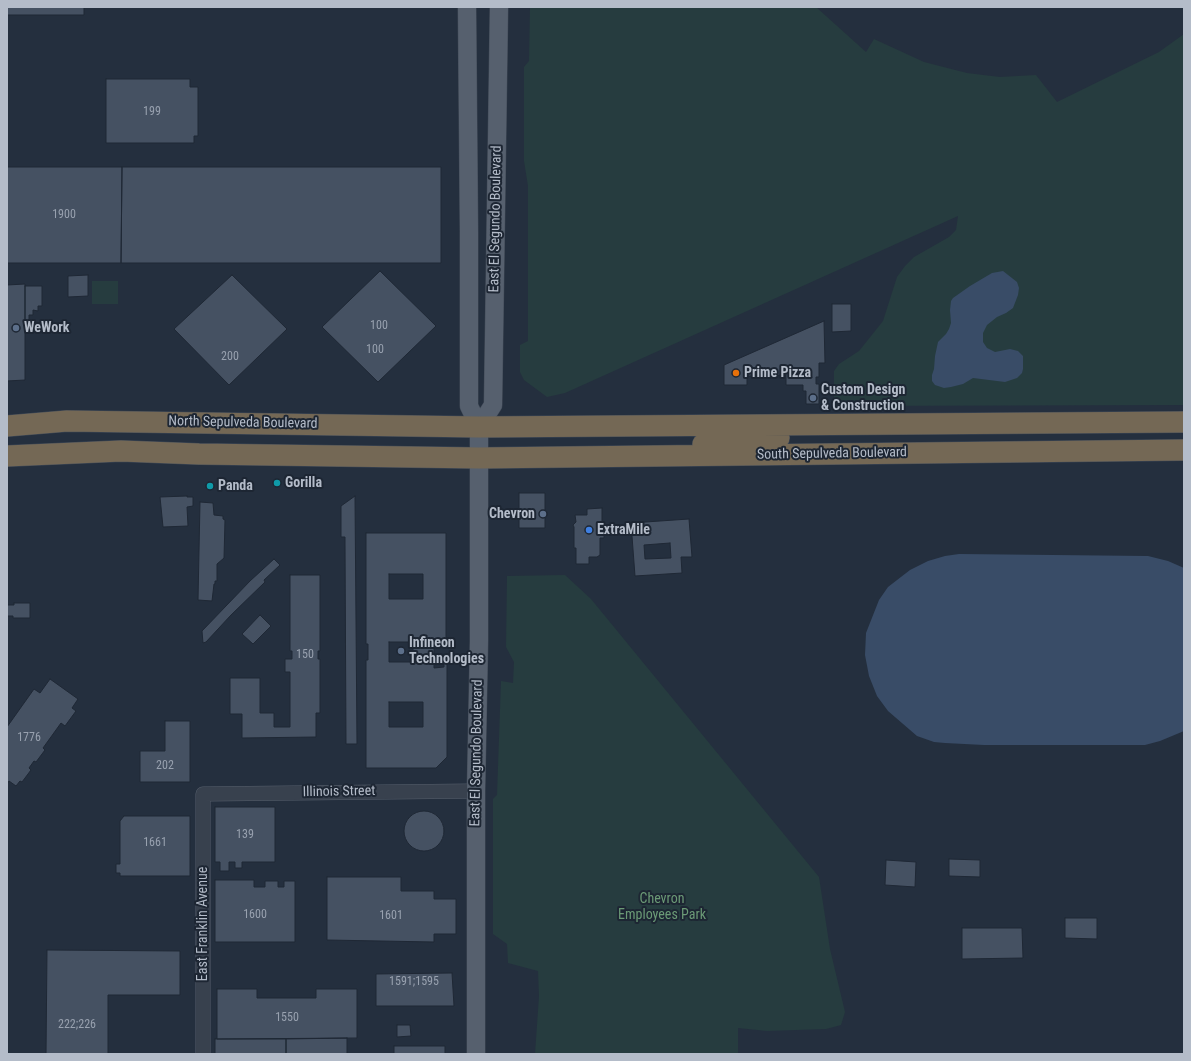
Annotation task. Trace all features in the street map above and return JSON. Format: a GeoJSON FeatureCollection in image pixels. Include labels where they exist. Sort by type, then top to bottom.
{"type":"FeatureCollection","features":[{"type":"Feature","properties":{"kind":"highway","name":"North Sepulveda Boulevard"},"geometry":{"type":"LineString","coordinates":[[7,426],[67,421],[122,421],[479,428]]}},
{"type":"Feature","properties":{"kind":"highway","name":"South Sepulveda Boulevard"},"geometry":{"type":"LineString","coordinates":[[479,428],[792,424],[1184,422]]}},
{"type":"Feature","properties":{"kind":"highway"},"geometry":{"type":"LineString","coordinates":[[686,455],[701,444],[783,438],[789,435],[792,430],[792,424]]}},
{"type":"Feature","properties":{"kind":"highway","name":"South Sepulveda Boulevard"},"geometry":{"type":"LineString","coordinates":[[479,458],[1184,450]]}},
{"type":"Feature","properties":{"kind":"highway"},"geometry":{"type":"LineString","coordinates":[[7,456],[121,451],[206,454],[479,458]]}},
{"type":"Feature","properties":{"kind":"main road","name":"East El Segundo Boulevard"},"geometry":{"type":"LineString","coordinates":[[467,7],[469,406],[479,428],[479,641],[476,791],[476,1054]]}},
{"type":"Feature","properties":{"kind":"main road","name":"East El Segundo Boulevard"},"geometry":{"type":"LineString","coordinates":[[479,428],[493,405],[500,7]]}},
{"type":"Feature","properties":{"kind":"street","name":"Illinois Street"},"geometry":{"type":"LineString","coordinates":[[203,794],[476,791]]}},
{"type":"Feature","properties":{"kind":"street","name":"East Franklin Avenue"},"geometry":{"type":"LineString","coordinates":[[203,794],[203,1054]]}},
{"type":"Feature","properties":{"kind":"green space"},"geometry":{"type":"Polygon","coordinates":[[[530,7],[816,7],[866,52],[874,39],[924,62],[967,73],[1000,77],[1036,75],[1057,102],[1159,52],[1184,34],[1184,405],[834,406],[834,371],[839,364],[859,351],[883,321],[897,277],[905,266],[914,257],[949,237],[956,230],[958,216],[565,393],[547,397],[524,380],[520,372],[520,345],[528,341],[528,186],[524,161],[524,67],[529,61],[530,7]]]}},
{"type":"Feature","properties":{"kind":"green space"},"geometry":{"type":"Polygon","coordinates":[[[92,281],[118,281],[118,304],[92,304],[92,281]]]}},
{"type":"Feature","properties":{"kind":"green space","name":"Chevron Employees Park"},"geometry":{"type":"Polygon","coordinates":[[[565,575],[591,599],[819,877],[830,949],[845,1012],[841,1025],[826,1029],[767,1031],[738,1028],[738,1054],[535,1054],[539,996],[538,971],[508,963],[507,944],[493,934],[493,799],[497,795],[501,681],[513,683],[514,662],[506,647],[507,576],[565,575]]]}},
{"type":"Feature","properties":{"kind":"water"},"geometry":{"type":"Polygon","coordinates":[[[1003,271],[1017,282],[1019,288],[1018,295],[1013,308],[997,317],[987,325],[983,333],[983,342],[987,348],[995,352],[1010,349],[1018,351],[1023,356],[1022,373],[1017,378],[1005,382],[973,378],[963,384],[951,387],[944,388],[935,385],[932,381],[932,375],[935,356],[938,342],[946,334],[951,323],[951,301],[970,286],[992,273],[1003,271]]]}},
{"type":"Feature","properties":{"kind":"water"},"geometry":{"type":"Polygon","coordinates":[[[959,554],[1148,556],[1168,561],[1184,568],[1184,731],[1160,741],[1145,745],[984,745],[934,742],[917,736],[888,711],[877,696],[869,676],[865,655],[866,633],[879,600],[888,587],[910,570],[928,561],[959,554]]]}},
{"type":"Feature","properties":{"kind":"building"},"geometry":{"type":"Polygon","coordinates":[[[7,7],[84,7],[84,15],[7,15],[7,7]]]}},
{"type":"Feature","properties":{"kind":"building"},"geometry":{"type":"Polygon","coordinates":[[[106,79],[190,79],[190,87],[198,87],[198,136],[194,136],[194,143],[106,143],[106,79]]]}},
{"type":"Feature","properties":{"kind":"building"},"geometry":{"type":"Polygon","coordinates":[[[7,167],[122,167],[121,263],[7,263],[7,167]]]}},
{"type":"Feature","properties":{"kind":"building"},"geometry":{"type":"Polygon","coordinates":[[[122,167],[441,167],[441,263],[121,263],[122,167]]]}},
{"type":"Feature","properties":{"kind":"building"},"geometry":{"type":"Polygon","coordinates":[[[380,271],[436,326],[378,382],[322,327],[380,271]]]}},
{"type":"Feature","properties":{"kind":"building"},"geometry":{"type":"Polygon","coordinates":[[[88,275],[88,296],[68,297],[68,276],[88,275]]]}},
{"type":"Feature","properties":{"kind":"building"},"geometry":{"type":"Polygon","coordinates":[[[232,275],[287,329],[229,385],[174,329],[232,275]]]}},
{"type":"Feature","properties":{"kind":"building","name":"WeWork"},"geometry":{"type":"Polygon","coordinates":[[[25,284],[25,380],[7,381],[7,285],[25,284]]]}},
{"type":"Feature","properties":{"kind":"building"},"geometry":{"type":"Polygon","coordinates":[[[25,286],[42,286],[42,306],[38,306],[38,311],[33,310],[33,315],[29,315],[29,320],[25,320],[25,286]]]}},
{"type":"Feature","properties":{"kind":"building"},"geometry":{"type":"Polygon","coordinates":[[[832,304],[851,304],[851,331],[832,332],[832,304]]]}},
{"type":"Feature","properties":{"kind":"building"},"geometry":{"type":"Polygon","coordinates":[[[824,321],[825,363],[819,363],[819,377],[816,377],[816,384],[819,384],[819,404],[806,404],[806,391],[803,391],[803,385],[786,385],[786,375],[747,376],[747,385],[724,385],[724,365],[824,321]]]}},
{"type":"Feature","properties":{"kind":"building"},"geometry":{"type":"Polygon","coordinates":[[[519,493],[545,493],[545,528],[519,528],[519,493]]]}},
{"type":"Feature","properties":{"kind":"building"},"geometry":{"type":"Polygon","coordinates":[[[355,496],[357,744],[346,744],[345,537],[341,537],[341,506],[355,496]]]}},
{"type":"Feature","properties":{"kind":"building"},"geometry":{"type":"Polygon","coordinates":[[[160,497],[193,497],[193,506],[187,507],[188,526],[163,527],[160,497]]]}},
{"type":"Feature","properties":{"kind":"building"},"geometry":{"type":"Polygon","coordinates":[[[200,502],[213,503],[214,515],[223,516],[223,519],[225,520],[224,558],[217,564],[217,581],[215,581],[214,584],[212,601],[198,600],[200,502]]]}},
{"type":"Feature","properties":{"kind":"building"},"geometry":{"type":"Polygon","coordinates":[[[602,508],[602,529],[604,529],[604,538],[600,538],[600,555],[597,557],[589,557],[589,564],[576,564],[576,548],[574,548],[573,525],[576,522],[575,515],[587,515],[587,509],[602,508]]]}},
{"type":"Feature","properties":{"kind":"building"},"geometry":{"type":"Polygon","coordinates":[[[689,519],[692,557],[681,557],[682,573],[635,576],[631,523],[689,519]],[[670,543],[644,545],[645,559],[671,558],[670,543]]]}},
{"type":"Feature","properties":{"kind":"building"},"geometry":{"type":"Polygon","coordinates":[[[366,533],[446,533],[446,644],[444,644],[444,639],[434,639],[434,668],[444,667],[444,659],[447,659],[447,757],[436,768],[366,768],[366,660],[368,660],[368,644],[366,644],[366,533]],[[389,574],[389,599],[423,599],[423,574],[389,574]],[[389,642],[389,662],[413,662],[413,642],[389,642]],[[389,702],[389,727],[423,727],[423,702],[389,702]]]}},
{"type":"Feature","properties":{"kind":"building"},"geometry":{"type":"Polygon","coordinates":[[[274,559],[280,565],[206,642],[203,643],[202,631],[250,581],[274,559]]]}},
{"type":"Feature","properties":{"kind":"building"},"geometry":{"type":"Polygon","coordinates":[[[290,575],[320,575],[320,651],[318,651],[318,659],[320,659],[320,713],[316,713],[316,737],[242,738],[242,714],[230,714],[230,678],[260,678],[260,713],[274,713],[274,727],[290,727],[290,672],[285,672],[285,659],[292,659],[292,651],[290,651],[290,575]]]}},
{"type":"Feature","properties":{"kind":"building"},"geometry":{"type":"Polygon","coordinates":[[[14,603],[30,603],[30,618],[13,618],[13,616],[7,616],[7,605],[14,605],[14,603]]]}},
{"type":"Feature","properties":{"kind":"building"},"geometry":{"type":"Polygon","coordinates":[[[260,615],[271,626],[253,644],[242,634],[260,615]]]}},
{"type":"Feature","properties":{"kind":"building"},"geometry":{"type":"Polygon","coordinates":[[[50,679],[78,699],[72,708],[76,711],[65,726],[61,723],[43,748],[45,750],[36,762],[34,761],[29,768],[31,770],[22,782],[20,781],[16,786],[9,781],[7,784],[7,727],[34,689],[40,693],[50,679]]]}},
{"type":"Feature","properties":{"kind":"building"},"geometry":{"type":"Polygon","coordinates":[[[165,721],[190,721],[190,782],[140,782],[140,751],[165,751],[165,721]]]}},
{"type":"Feature","properties":{"kind":"building"},"geometry":{"type":"Polygon","coordinates":[[[215,807],[275,807],[275,862],[242,862],[242,868],[235,868],[235,862],[229,862],[229,871],[220,871],[220,862],[215,862],[215,807]]]}},
{"type":"Feature","properties":{"kind":"building"},"geometry":{"type":"Polygon","coordinates":[[[420,811],[428,811],[435,814],[441,820],[444,831],[441,842],[435,848],[428,851],[420,851],[413,848],[407,842],[404,835],[404,827],[407,820],[413,814],[420,811]]]}},
{"type":"Feature","properties":{"kind":"building"},"geometry":{"type":"Polygon","coordinates":[[[124,816],[190,816],[190,876],[120,876],[120,873],[116,873],[116,864],[120,864],[120,821],[124,816]]]}},
{"type":"Feature","properties":{"kind":"building"},"geometry":{"type":"Polygon","coordinates":[[[949,859],[980,860],[980,877],[949,876],[949,859]]]}},
{"type":"Feature","properties":{"kind":"building"},"geometry":{"type":"Polygon","coordinates":[[[886,860],[916,862],[915,887],[885,885],[886,860]]]}},
{"type":"Feature","properties":{"kind":"building"},"geometry":{"type":"Polygon","coordinates":[[[327,877],[401,877],[401,891],[434,891],[434,899],[456,899],[456,934],[434,934],[434,942],[327,940],[327,877]]]}},
{"type":"Feature","properties":{"kind":"building"},"geometry":{"type":"Polygon","coordinates":[[[215,880],[254,880],[254,887],[265,887],[265,881],[278,881],[278,887],[284,887],[284,881],[295,881],[295,942],[215,942],[215,880]]]}},
{"type":"Feature","properties":{"kind":"building"},"geometry":{"type":"Polygon","coordinates":[[[1065,918],[1097,918],[1097,939],[1065,938],[1065,918]]]}},
{"type":"Feature","properties":{"kind":"building"},"geometry":{"type":"Polygon","coordinates":[[[962,928],[1022,928],[1023,958],[962,959],[962,928]]]}},
{"type":"Feature","properties":{"kind":"building"},"geometry":{"type":"Polygon","coordinates":[[[47,950],[180,951],[180,995],[108,995],[108,1054],[46,1054],[47,950]]]}},
{"type":"Feature","properties":{"kind":"building"},"geometry":{"type":"Polygon","coordinates":[[[452,973],[454,1006],[376,1006],[376,974],[452,973]]]}},
{"type":"Feature","properties":{"kind":"building"},"geometry":{"type":"Polygon","coordinates":[[[217,989],[257,989],[257,998],[316,998],[316,989],[357,989],[357,1038],[217,1039],[217,989]]]}},
{"type":"Feature","properties":{"kind":"building"},"geometry":{"type":"Polygon","coordinates":[[[397,1025],[410,1025],[411,1036],[397,1037],[397,1025]]]}},
{"type":"Feature","properties":{"kind":"building"},"geometry":{"type":"Polygon","coordinates":[[[347,1038],[347,1054],[286,1054],[286,1039],[347,1038]]]}},
{"type":"Feature","properties":{"kind":"building"},"geometry":{"type":"Polygon","coordinates":[[[215,1039],[286,1039],[286,1054],[215,1054],[215,1039]]]}},
{"type":"Feature","properties":{"kind":"building"},"geometry":{"type":"Polygon","coordinates":[[[394,1046],[445,1046],[445,1054],[394,1054],[394,1046]]]}},
{"type":"Feature","properties":{"kind":"place","name":"WeWork"},"geometry":{"type":"Point","coordinates":[16,328]}},
{"type":"Feature","properties":{"kind":"place","name":"Prime Pizza"},"geometry":{"type":"Point","coordinates":[736,373]}},
{"type":"Feature","properties":{"kind":"place","name":"Custom Design & Construction"},"geometry":{"type":"Point","coordinates":[813,398]}},
{"type":"Feature","properties":{"kind":"place","name":"Gorilla"},"geometry":{"type":"Point","coordinates":[277,483]}},
{"type":"Feature","properties":{"kind":"place","name":"Panda"},"geometry":{"type":"Point","coordinates":[210,486]}},
{"type":"Feature","properties":{"kind":"place","name":"Chevron"},"geometry":{"type":"Point","coordinates":[543,514]}},
{"type":"Feature","properties":{"kind":"place","name":"ExtraMile"},"geometry":{"type":"Point","coordinates":[589,530]}},
{"type":"Feature","properties":{"kind":"place","name":"Infineon Technologies"},"geometry":{"type":"Point","coordinates":[401,651]}}]}
